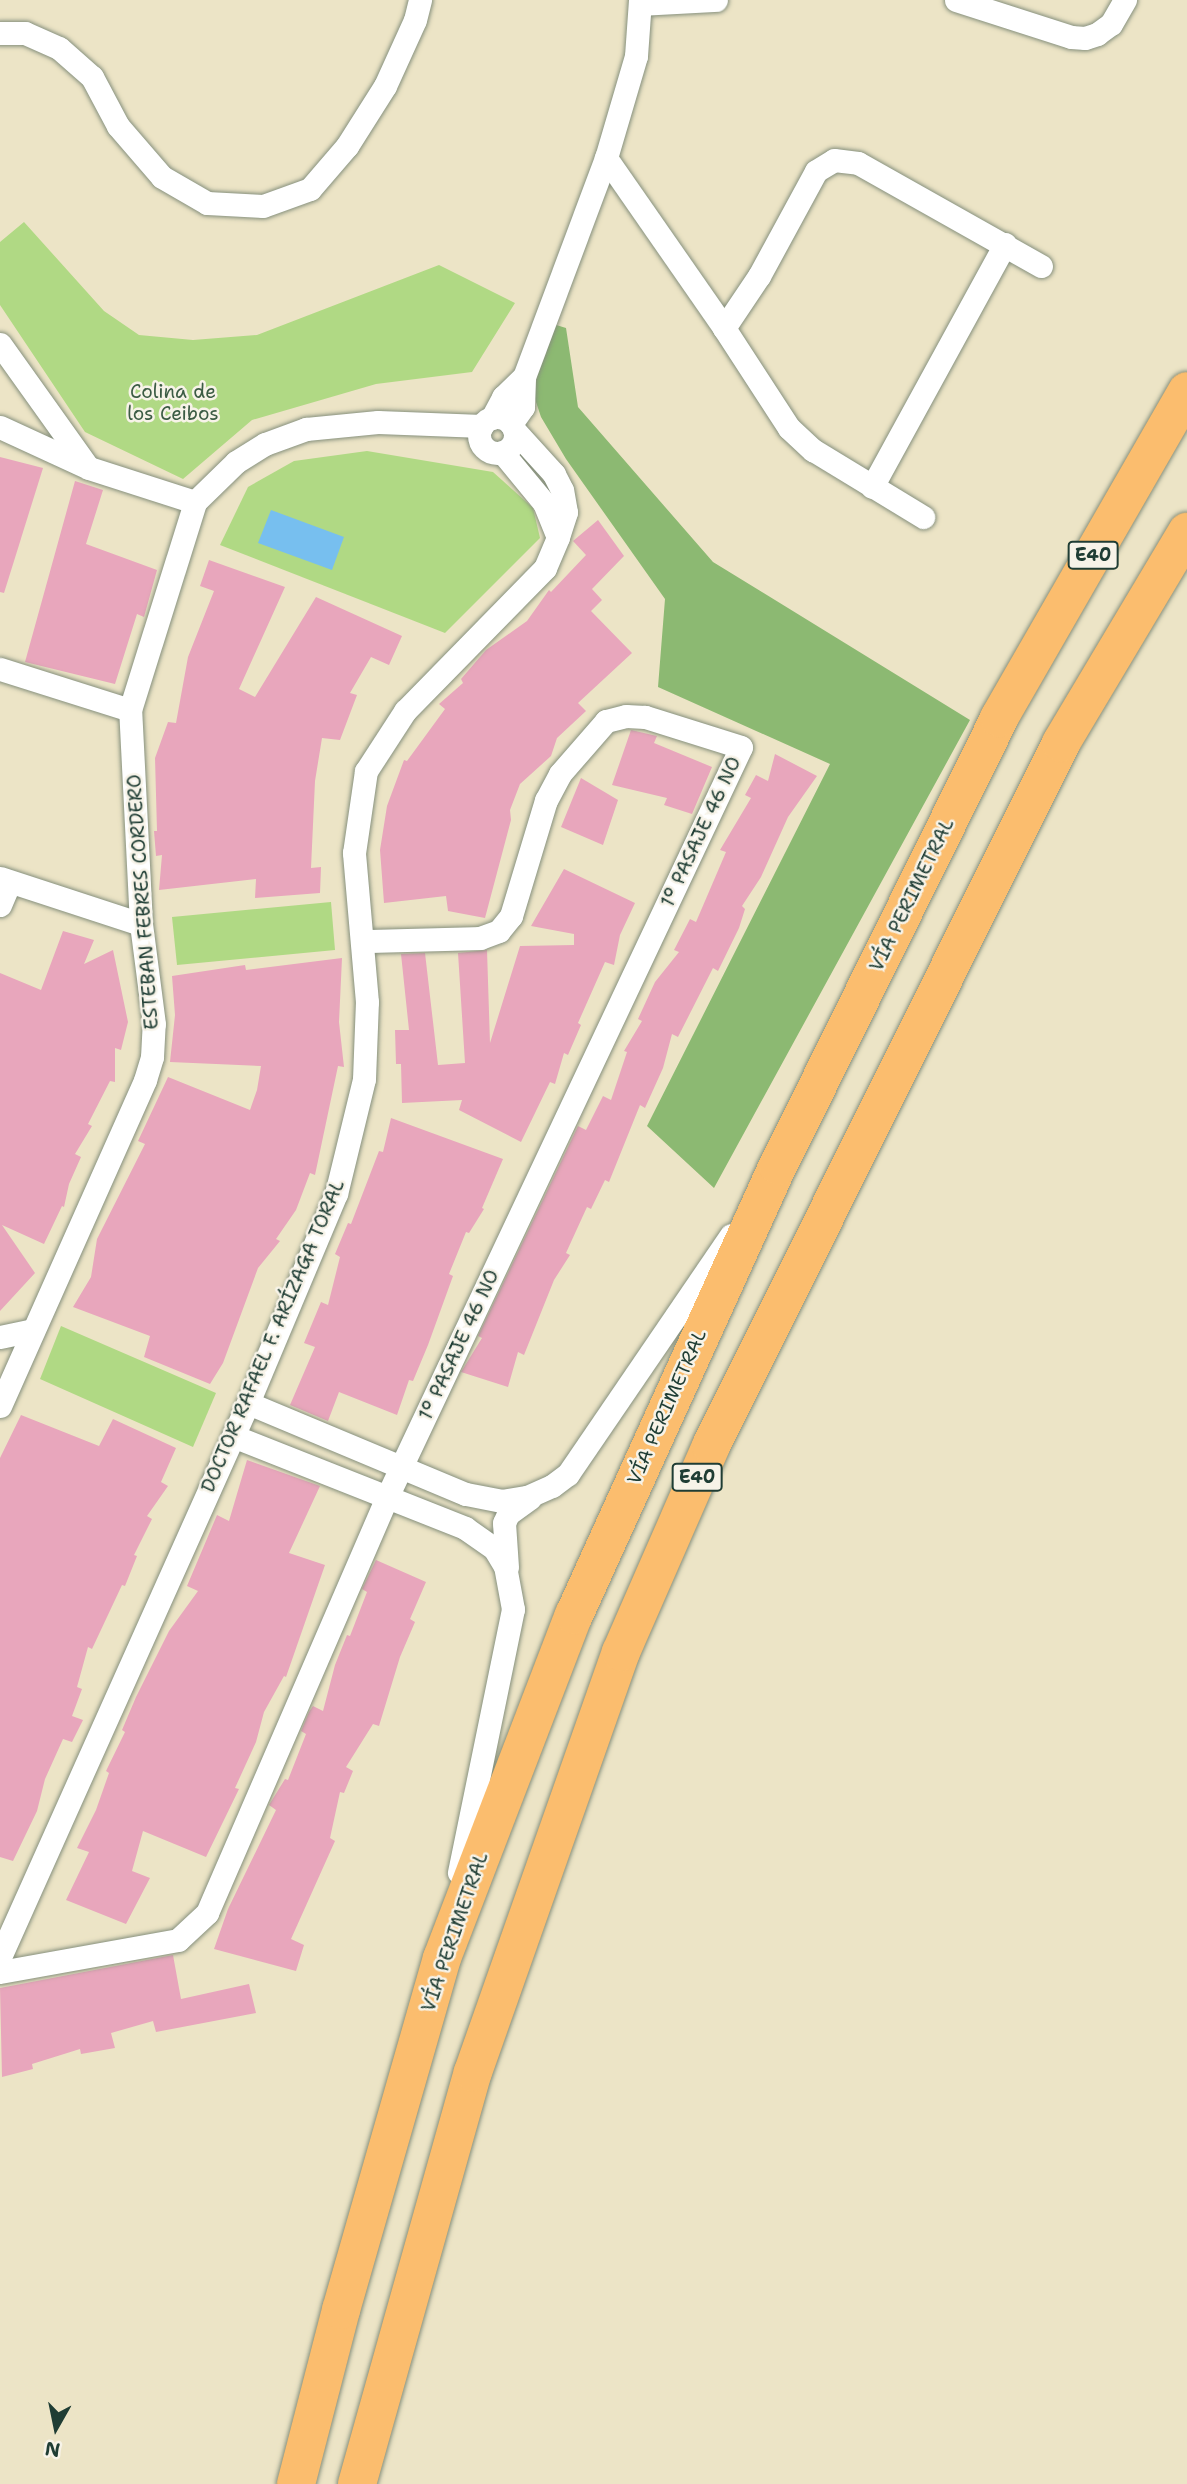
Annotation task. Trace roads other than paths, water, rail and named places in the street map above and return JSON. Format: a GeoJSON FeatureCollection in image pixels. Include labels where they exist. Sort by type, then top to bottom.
{"type":"FeatureCollection","features":[{"type":"Feature","properties":{"kind":"highway","name":"VÍA PERIMETRAL"},"geometry":{"type":"LineString","coordinates":[[296,2484],[341,2309],[442,1958],[574,1615],[778,1166],[999,718],[1187,391]]}},
{"type":"Feature","properties":{"kind":"highway","name":"E40"},"geometry":{"type":"LineString","coordinates":[[357,2484],[473,2072],[621,1652],[711,1446],[1061,744],[1187,532]]}},
{"type":"Feature","properties":{"kind":"street"},"geometry":{"type":"LineString","coordinates":[[0,33],[25,33],[59,48],[76,62],[92,77],[118,126],[162,177],[207,203],[263,206],[310,189],[347,146],[385,86],[415,20],[420,0]]}},
{"type":"Feature","properties":{"kind":"street"},"geometry":{"type":"LineString","coordinates":[[500,425],[513,444],[502,452],[495,453],[483,446],[500,425],[503,397],[524,377],[606,158],[636,56],[641,2],[716,0]]}},
{"type":"Feature","properties":{"kind":"street"},"geometry":{"type":"LineString","coordinates":[[957,0],[1026,20],[1071,37],[1085,38],[1097,34],[1111,24],[1125,0]]}},
{"type":"Feature","properties":{"kind":"street"},"geometry":{"type":"LineString","coordinates":[[1012,0],[1026,20]]}},
{"type":"Feature","properties":{"kind":"street"},"geometry":{"type":"LineString","coordinates":[[606,158],[724,328],[789,428],[813,450],[923,517]]}},
{"type":"Feature","properties":{"kind":"street"},"geometry":{"type":"LineString","coordinates":[[724,328],[759,276],[816,171],[834,160],[858,163],[1041,266]]}},
{"type":"Feature","properties":{"kind":"street"},"geometry":{"type":"LineString","coordinates":[[872,487],[1005,244]]}},
{"type":"Feature","properties":{"kind":"street"},"geometry":{"type":"LineString","coordinates":[[0,344],[89,468]]}},
{"type":"Feature","properties":{"kind":"street"},"geometry":{"type":"LineString","coordinates":[[0,427],[89,468],[195,502],[236,462],[265,444],[306,429],[378,422],[500,425]]}},
{"type":"Feature","properties":{"kind":"street","name":"DOCTOR RAFAEL F. ARÍZAGA TORAL"},"geometry":{"type":"LineString","coordinates":[[0,1956],[248,1403],[337,1194],[364,1079],[367,1002],[354,853],[366,771],[405,711],[545,568],[558,537],[566,512],[562,490],[554,474],[500,425]]}},
{"type":"Feature","properties":{"kind":"street"},"geometry":{"type":"LineString","coordinates":[[502,452],[544,503],[558,537]]}},
{"type":"Feature","properties":{"kind":"street","name":"ESTEBAN FEBRES CORDERO"},"geometry":{"type":"LineString","coordinates":[[0,1406],[145,1080],[152,1057],[154,1024],[141,924],[130,710],[195,502]]}},
{"type":"Feature","properties":{"kind":"street"},"geometry":{"type":"LineString","coordinates":[[0,670],[130,710]]}},
{"type":"Feature","properties":{"kind":"street","name":"1° PASAJE 46 NO"},"geometry":{"type":"LineString","coordinates":[[0,1972],[178,1940],[207,1913],[401,1466],[741,747],[645,717],[626,716],[606,721],[560,774],[546,800],[516,901],[506,925],[480,938],[362,941]]}},
{"type":"Feature","properties":{"kind":"street"},"geometry":{"type":"LineString","coordinates":[[0,905],[5,880],[141,924]]}},
{"type":"Feature","properties":{"kind":"street"},"geometry":{"type":"LineString","coordinates":[[442,1958],[513,1609],[504,1523],[518,1504],[568,1474],[778,1166]]}},
{"type":"Feature","properties":{"kind":"street"},"geometry":{"type":"LineString","coordinates":[[0,1337],[33,1330]]}},
{"type":"Feature","properties":{"kind":"street"},"geometry":{"type":"LineString","coordinates":[[248,1403],[476,1497],[501,1501],[539,1493]]}},
{"type":"Feature","properties":{"kind":"street"},"geometry":{"type":"LineString","coordinates":[[233,1436],[475,1534],[494,1548],[505,1566],[509,1583]]}},
{"type":"Feature","properties":{"kind":"water"},"geometry":{"type":"Polygon","coordinates":[[[271,510],[344,537],[332,570],[258,543],[271,510]]]}},
{"type":"Feature","properties":{"kind":"park label","name":"Colina de los Ceibos"},"geometry":{"type":"Point","coordinates":[173,403]}}]}
